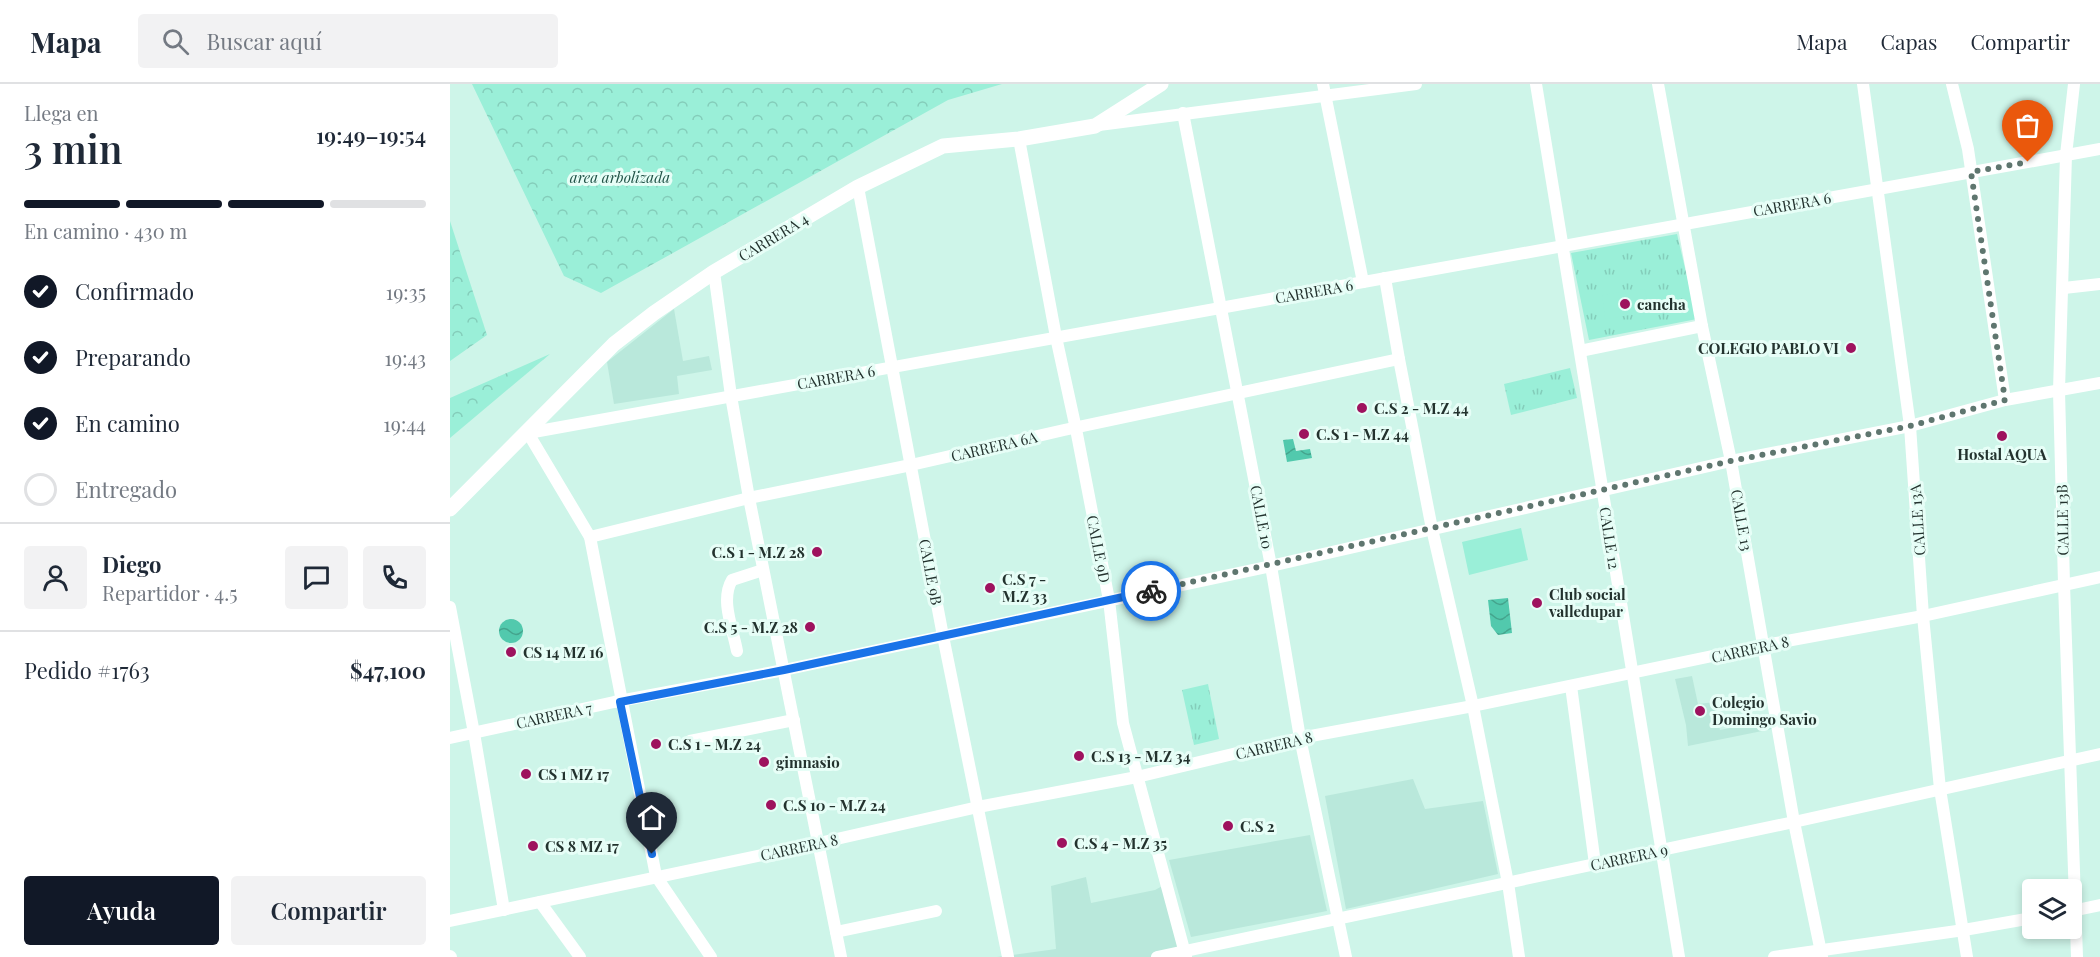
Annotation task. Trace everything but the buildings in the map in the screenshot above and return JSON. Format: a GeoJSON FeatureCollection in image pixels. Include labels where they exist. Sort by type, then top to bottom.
{"type":"FeatureCollection","features":[{"type":"Feature","properties":{"kind":"main road","name":"CARRERA 4"},"geometry":{"type":"LineString","coordinates":[[450,509],[614,344],[714,272],[858,187],[943,146],[1019,139],[1095,126],[1161,84]]}},
{"type":"Feature","properties":{"kind":"street"},"geometry":{"type":"LineString","coordinates":[[1095,126],[1324,89],[1416,84]]}},
{"type":"Feature","properties":{"kind":"street","name":"CALLE 12"},"geometry":{"type":"LineString","coordinates":[[1536,84],[1679,957]]}},
{"type":"Feature","properties":{"kind":"street","name":"CALLE 13"},"geometry":{"type":"LineString","coordinates":[[1658,84],[1702,326],[1731,461],[1794,822],[1822,953]]}},
{"type":"Feature","properties":{"kind":"street","name":"CALLE 13A"},"geometry":{"type":"LineString","coordinates":[[1863,84],[1910,426],[1923,616],[1940,789],[1967,957]]}},
{"type":"Feature","properties":{"kind":"street"},"geometry":{"type":"LineString","coordinates":[[1952,84],[1971,172],[2005,400]]}},
{"type":"Feature","properties":{"kind":"street","name":"CALLE 13B"},"geometry":{"type":"LineString","coordinates":[[2073,879],[2060,392],[2066,155],[2074,84]]}},
{"type":"Feature","properties":{"kind":"street"},"geometry":{"type":"LineString","coordinates":[[1324,89],[1363,282]]}},
{"type":"Feature","properties":{"kind":"street","name":"CALLE 10"},"geometry":{"type":"LineString","coordinates":[[1183,113],[1271,566],[1300,738],[1346,957]]}},
{"type":"Feature","properties":{"kind":"street","name":"CALLE 9D"},"geometry":{"type":"LineString","coordinates":[[1019,139],[1056,338],[1109,600],[1123,723],[1185,954]]}},
{"type":"Feature","properties":{"kind":"street","name":"CARRERA 6"},"geometry":{"type":"LineString","coordinates":[[528,433],[2100,149]]}},
{"type":"Feature","properties":{"kind":"street","name":"CALLE 9B"},"geometry":{"type":"LineString","coordinates":[[858,187],[943,636],[1008,957]]}},
{"type":"Feature","properties":{"kind":"street"},"geometry":{"type":"LineString","coordinates":[[714,272],[731,396],[749,498],[841,957]]}},
{"type":"Feature","properties":{"kind":"street"},"geometry":{"type":"LineString","coordinates":[[1385,278],[1432,529],[1473,706],[1508,883],[1520,957]]}},
{"type":"Feature","properties":{"kind":"street"},"geometry":{"type":"LineString","coordinates":[[2064,288],[2100,284]]}},
{"type":"Feature","properties":{"kind":"street"},"geometry":{"type":"LineString","coordinates":[[1580,351],[1702,326]]}},
{"type":"Feature","properties":{"kind":"street","name":"CARRERA 6A"},"geometry":{"type":"LineString","coordinates":[[590,537],[749,498],[1399,359]]}},
{"type":"Feature","properties":{"kind":"street","name":"CARRERA 7"},"geometry":{"type":"LineString","coordinates":[[450,738],[784,670],[1271,566],[1731,461],[1910,426],[2005,400],[2060,392],[2100,383]]}},
{"type":"Feature","properties":{"kind":"street"},"geometry":{"type":"LineString","coordinates":[[528,433],[590,537],[620,702],[656,876],[711,957]]}},
{"type":"Feature","properties":{"kind":"street"},"geometry":{"type":"LineString","coordinates":[[737,651],[726,590],[732,580],[763,570]]}},
{"type":"Feature","properties":{"kind":"street","name":"CARRERA 8"},"geometry":{"type":"LineString","coordinates":[[450,921],[978,807],[1137,777],[1300,738],[1473,706],[1764,645],[1923,616],[2100,577]]}},
{"type":"Feature","properties":{"kind":"street"},"geometry":{"type":"LineString","coordinates":[[450,607],[504,910]]}},
{"type":"Feature","properties":{"kind":"street"},"geometry":{"type":"LineString","coordinates":[[1571,686],[1595,864]]}},
{"type":"Feature","properties":{"kind":"street"},"geometry":{"type":"LineString","coordinates":[[690,741],[794,720]]}},
{"type":"Feature","properties":{"kind":"street","name":"CARRERA 9"},"geometry":{"type":"LineString","coordinates":[[1157,957],[1185,954],[1337,918],[1794,822],[2100,754]]}},
{"type":"Feature","properties":{"kind":"street"},"geometry":{"type":"LineString","coordinates":[[540,902],[580,957]]}},
{"type":"Feature","properties":{"kind":"street"},"geometry":{"type":"LineString","coordinates":[[2082,909],[2100,906]]}},
{"type":"Feature","properties":{"kind":"street"},"geometry":{"type":"LineString","coordinates":[[836,932],[936,911]]}},
{"type":"Feature","properties":{"kind":"street"},"geometry":{"type":"LineString","coordinates":[[1774,957],[1822,953],[2022,920]]}},
{"type":"Feature","properties":{"kind":"street","name":"CALLE 13B"},"geometry":{"type":"LineString","coordinates":[[2076,939],[2078,957]]}},
{"type":"Feature","properties":{"kind":"shaded area"},"geometry":{"type":"Polygon","coordinates":[[[674,309],[683,361],[709,356],[712,370],[677,376],[679,394],[614,404],[607,362],[674,309]]]}},
{"type":"Feature","properties":{"kind":"shaded area","name":"Colegio Domingo Savio"},"geometry":{"type":"Polygon","coordinates":[[[1692,676],[1698,704],[1715,702],[1721,723],[1719,724],[1720,730],[1771,720],[1772,729],[1688,746],[1686,725],[1675,679],[1692,676]]]}},
{"type":"Feature","properties":{"kind":"shaded area"},"geometry":{"type":"Polygon","coordinates":[[[1413,779],[1425,809],[1483,801],[1498,874],[1346,909],[1325,796],[1413,779]]]}},
{"type":"Feature","properties":{"kind":"shaded area"},"geometry":{"type":"Polygon","coordinates":[[[1310,835],[1327,911],[1191,937],[1169,860],[1310,835]]]}},
{"type":"Feature","properties":{"kind":"shaded area"},"geometry":{"type":"Polygon","coordinates":[[[1086,877],[1091,903],[1155,890],[1166,884],[1184,951],[1157,957],[997,957],[1056,949],[1051,886],[1086,877]]]}},
{"type":"Feature","properties":{"kind":"green space","name":"area arbolizada"},"geometry":{"type":"Polygon","coordinates":[[[472,84],[1002,84],[948,100],[601,293],[564,276],[472,84]]]}},
{"type":"Feature","properties":{"kind":"green space"},"geometry":{"type":"Polygon","coordinates":[[[450,221],[487,335],[450,361],[450,221]]]}},
{"type":"Feature","properties":{"kind":"green space"},"geometry":{"type":"Polygon","coordinates":[[[1677,234],[1697,319],[1589,340],[1571,253],[1677,234]]]}},
{"type":"Feature","properties":{"kind":"green space","name":"cancha"},"geometry":{"type":"Polygon","coordinates":[[[1645,289],[1649,312],[1605,319],[1602,295],[1645,289]]]}},
{"type":"Feature","properties":{"kind":"green space"},"geometry":{"type":"Polygon","coordinates":[[[550,354],[450,438],[450,398],[550,354]]]}},
{"type":"Feature","properties":{"kind":"green space"},"geometry":{"type":"Polygon","coordinates":[[[1570,368],[1577,398],[1511,415],[1504,384],[1570,368]]]}},
{"type":"Feature","properties":{"kind":"green space"},"geometry":{"type":"Polygon","coordinates":[[[1521,528],[1528,560],[1469,575],[1462,542],[1521,528]]]}},
{"type":"Feature","properties":{"kind":"green space"},"geometry":{"type":"Polygon","coordinates":[[[1208,684],[1219,739],[1194,745],[1182,690],[1208,684]]]}},
{"type":"Feature","properties":{"kind":"water"},"geometry":{"type":"Polygon","coordinates":[[[1293,439],[1296,451],[1310,449],[1312,458],[1287,462],[1283,440],[1293,439]]]}},
{"type":"Feature","properties":{"kind":"water"},"geometry":{"type":"Polygon","coordinates":[[[1508,598],[1512,633],[1498,635],[1491,626],[1488,600],[1508,598]]]}},
{"type":"Feature","properties":{"kind":"water"},"geometry":{"type":"Polygon","coordinates":[[[511,619],[520,622],[523,631],[520,640],[511,643],[502,640],[499,631],[502,622],[511,619]]]}},
{"type":"Feature","properties":{"kind":"way so far"},"geometry":{"type":"LineString","coordinates":[[1151,591],[1271,566],[1731,461],[1910,426],[2005,400],[1971,172],[2028,162]]}},
{"type":"Feature","properties":{"kind":"place","name":"cancha"},"geometry":{"type":"Point","coordinates":[1625,304]}},
{"type":"Feature","properties":{"kind":"place","name":"COLEGIO PABLO VI"},"geometry":{"type":"Point","coordinates":[1851,348]}},
{"type":"Feature","properties":{"kind":"place","name":"C.S 2 - M.Z 44"},"geometry":{"type":"Point","coordinates":[1362,408]}},
{"type":"Feature","properties":{"kind":"place","name":"C.S 1 - M.Z 44"},"geometry":{"type":"Point","coordinates":[1304,434]}},
{"type":"Feature","properties":{"kind":"place","name":"Hostal AQUA"},"geometry":{"type":"Point","coordinates":[2002,436]}},
{"type":"Feature","properties":{"kind":"place","name":"C.S 1 - M.Z 28"},"geometry":{"type":"Point","coordinates":[817,552]}},
{"type":"Feature","properties":{"kind":"place","name":"C.S 7 - M.Z 33"},"geometry":{"type":"Point","coordinates":[990,588]}},
{"type":"Feature","properties":{"kind":"place","name":"Club social valledupar"},"geometry":{"type":"Point","coordinates":[1537,603]}},
{"type":"Feature","properties":{"kind":"place","name":"C.S 5 - M.Z 28"},"geometry":{"type":"Point","coordinates":[810,627]}},
{"type":"Feature","properties":{"kind":"place","name":"CS 14 MZ 16"},"geometry":{"type":"Point","coordinates":[511,652]}},
{"type":"Feature","properties":{"kind":"place","name":"Colegio Domingo Savio"},"geometry":{"type":"Point","coordinates":[1700,711]}},
{"type":"Feature","properties":{"kind":"place","name":"C.S 1 - M.Z 24"},"geometry":{"type":"Point","coordinates":[656,744]}},
{"type":"Feature","properties":{"kind":"place","name":"C.S 13 - M.Z 34"},"geometry":{"type":"Point","coordinates":[1079,756]}},
{"type":"Feature","properties":{"kind":"place","name":"gimnasio"},"geometry":{"type":"Point","coordinates":[764,762]}},
{"type":"Feature","properties":{"kind":"place","name":"CS 1 MZ 17"},"geometry":{"type":"Point","coordinates":[526,774]}},
{"type":"Feature","properties":{"kind":"place","name":"C.S 10 - M.Z 24"},"geometry":{"type":"Point","coordinates":[771,805]}},
{"type":"Feature","properties":{"kind":"place","name":"C.S 2"},"geometry":{"type":"Point","coordinates":[1228,826]}},
{"type":"Feature","properties":{"kind":"place","name":"C.S 4 - M.Z 35"},"geometry":{"type":"Point","coordinates":[1062,843]}},
{"type":"Feature","properties":{"kind":"place","name":"CS 8 MZ 17"},"geometry":{"type":"Point","coordinates":[533,846]}},
{"type":"Feature","properties":{"kind":"route"},"geometry":{"type":"LineString","coordinates":[[652,854],[620,702],[784,670],[1151,591]]}}]}
